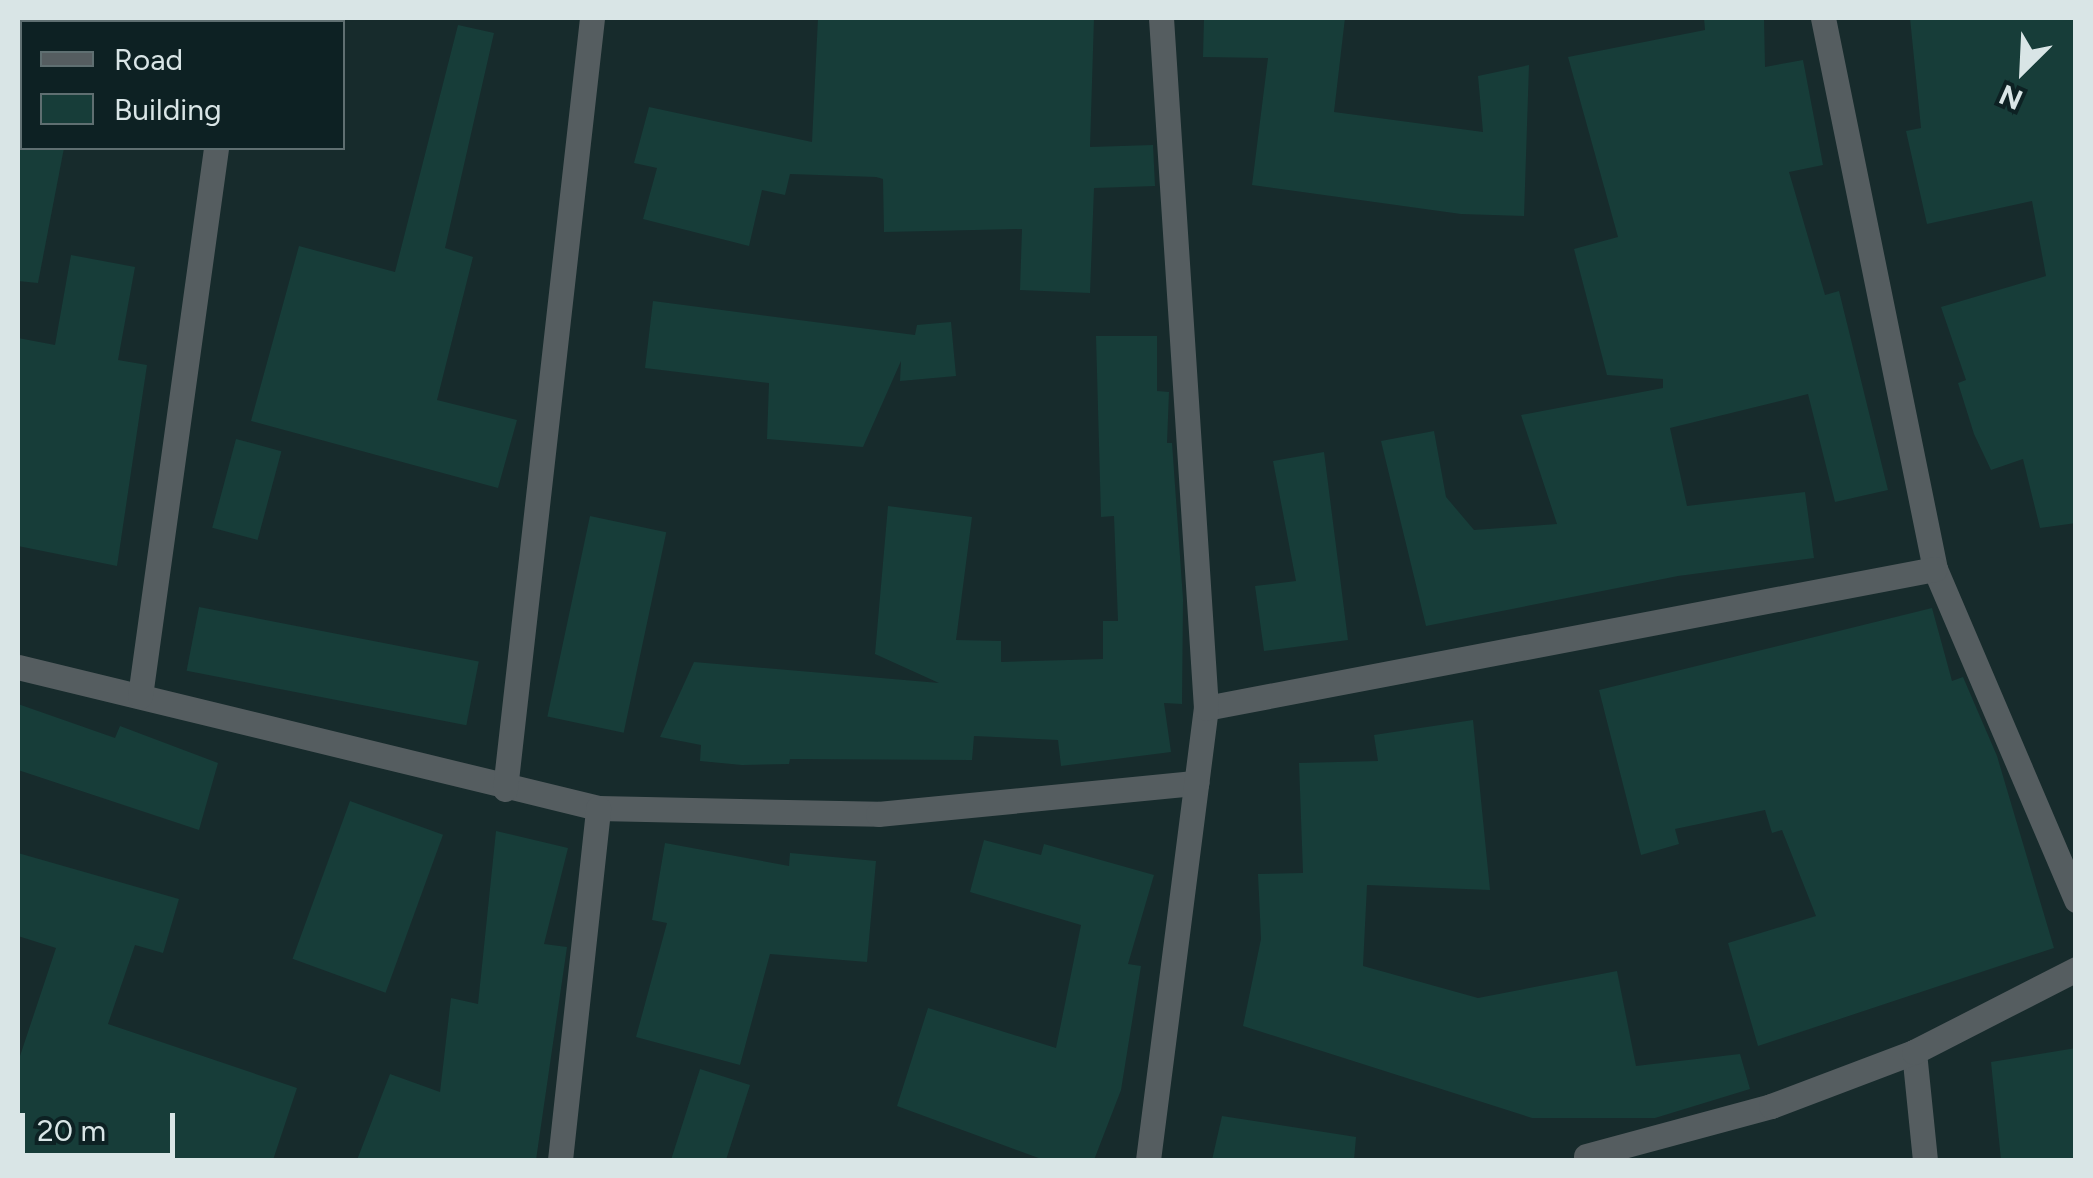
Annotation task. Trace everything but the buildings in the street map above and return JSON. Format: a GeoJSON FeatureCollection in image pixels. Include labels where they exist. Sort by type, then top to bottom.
{"type":"FeatureCollection","features":[{"type":"Feature","properties":{"kind":"street"},"geometry":{"type":"LineString","coordinates":[[504,789],[592,18]]}},
{"type":"Feature","properties":{"kind":"street"},"geometry":{"type":"LineString","coordinates":[[1148,1160],[1206,708],[1161,18]]}},
{"type":"Feature","properties":{"kind":"street"},"geometry":{"type":"LineString","coordinates":[[1823,18],[1934,569],[2076,900]]}},
{"type":"Feature","properties":{"kind":"street"},"geometry":{"type":"LineString","coordinates":[[140,696],[216,150]]}},
{"type":"Feature","properties":{"kind":"street"},"geometry":{"type":"LineString","coordinates":[[1206,708],[1934,569]]}},
{"type":"Feature","properties":{"kind":"street"},"geometry":{"type":"LineString","coordinates":[[18,667],[504,789],[598,808],[878,814],[1196,783]]}},
{"type":"Feature","properties":{"kind":"street"},"geometry":{"type":"LineString","coordinates":[[560,1160],[598,808]]}},
{"type":"Feature","properties":{"kind":"street"},"geometry":{"type":"LineString","coordinates":[[1586,1156],[1771,1106],[1914,1052],[2076,968]]}},
{"type":"Feature","properties":{"kind":"street"},"geometry":{"type":"LineString","coordinates":[[1914,1052],[1925,1160]]}}]}
